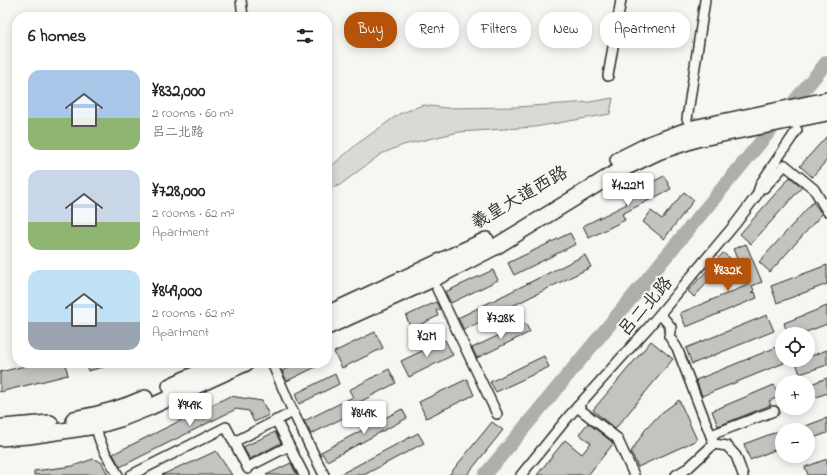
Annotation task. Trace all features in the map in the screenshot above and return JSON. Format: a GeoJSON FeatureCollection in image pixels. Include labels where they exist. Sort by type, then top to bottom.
{"type":"FeatureCollection","features":[{"type":"Feature","properties":{"kind":"main road","name":"羲皇大道西路"},"geometry":{"type":"LineString","coordinates":[[332,312],[486,240],[549,205],[617,160],[652,143],[693,128],[779,109],[823,107]]}},
{"type":"Feature","properties":{"kind":"main road","name":"羲皇大道西路"},"geometry":{"type":"LineString","coordinates":[[332,325],[433,279],[495,247],[620,170],[658,152],[697,138],[772,123],[823,107]]}},
{"type":"Feature","properties":{"kind":"main road"},"geometry":{"type":"LineString","coordinates":[[0,428],[38,424],[98,414],[140,400],[209,368]]}},
{"type":"Feature","properties":{"kind":"main road"},"geometry":{"type":"LineString","coordinates":[[0,438],[29,436],[96,426],[123,418],[235,368]]}},
{"type":"Feature","properties":{"kind":"street"},"geometry":{"type":"LineString","coordinates":[[241,0],[242,12]]}},
{"type":"Feature","properties":{"kind":"street"},"geometry":{"type":"LineString","coordinates":[[608,76],[621,0]]}},
{"type":"Feature","properties":{"kind":"street"},"geometry":{"type":"LineString","coordinates":[[687,119],[705,0]]}},
{"type":"Feature","properties":{"kind":"street","name":"吕二北路"},"geometry":{"type":"LineString","coordinates":[[522,475],[577,407],[660,314],[736,223],[757,195],[762,183],[797,130]]}},
{"type":"Feature","properties":{"kind":"street"},"geometry":{"type":"LineString","coordinates":[[757,195],[785,165],[814,189],[827,211]]}},
{"type":"Feature","properties":{"kind":"street"},"geometry":{"type":"LineString","coordinates":[[437,289],[497,414]]}},
{"type":"Feature","properties":{"kind":"street"},"geometry":{"type":"LineString","coordinates":[[660,314],[671,327],[669,336],[677,348],[714,444]]}},
{"type":"Feature","properties":{"kind":"street"},"geometry":{"type":"LineString","coordinates":[[274,368],[293,412],[324,475]]}},
{"type":"Feature","properties":{"kind":"street"},"geometry":{"type":"LineString","coordinates":[[577,407],[617,438],[634,475]]}},
{"type":"Feature","properties":{"kind":"street"},"geometry":{"type":"LineString","coordinates":[[711,435],[774,411]]}},
{"type":"Feature","properties":{"kind":"street"},"geometry":{"type":"LineString","coordinates":[[234,442],[293,412]]}},
{"type":"Feature","properties":{"kind":"street"},"geometry":{"type":"LineString","coordinates":[[276,420],[304,475]]}},
{"type":"Feature","properties":{"kind":"street"},"geometry":{"type":"LineString","coordinates":[[96,426],[103,448],[118,475]]}},
{"type":"Feature","properties":{"kind":"street"},"geometry":{"type":"LineString","coordinates":[[131,475],[226,427],[250,467],[289,446]]}},
{"type":"Feature","properties":{"kind":"street"},"geometry":{"type":"LineString","coordinates":[[676,475],[688,468],[714,444]]}},
{"type":"Feature","properties":{"kind":"street"},"geometry":{"type":"LineString","coordinates":[[714,444],[727,446],[736,456],[743,475]]}},
{"type":"Feature","properties":{"kind":"shaded area"},"geometry":{"type":"Polygon","coordinates":[[[613,98],[610,114],[535,127],[459,132],[403,145],[381,154],[340,185],[332,188],[332,166],[357,144],[399,114],[423,105],[446,108],[517,107],[590,102],[613,98]]]}},
{"type":"Feature","properties":{"kind":"building"},"geometry":{"type":"Polygon","coordinates":[[[827,136],[827,160],[812,177],[800,166],[827,136]]]}},
{"type":"Feature","properties":{"kind":"building"},"geometry":{"type":"Polygon","coordinates":[[[664,176],[671,189],[622,214],[625,220],[589,238],[583,226],[627,204],[624,197],[664,176]]]}},
{"type":"Feature","properties":{"kind":"building"},"geometry":{"type":"Polygon","coordinates":[[[790,177],[802,187],[751,244],[740,234],[790,177]]]}},
{"type":"Feature","properties":{"kind":"building"},"geometry":{"type":"Polygon","coordinates":[[[684,192],[694,200],[664,239],[643,222],[651,211],[662,219],[684,192]]]}},
{"type":"Feature","properties":{"kind":"building"},"geometry":{"type":"Polygon","coordinates":[[[813,202],[822,214],[770,272],[759,262],[813,202]]]}},
{"type":"Feature","properties":{"kind":"building"},"geometry":{"type":"Polygon","coordinates":[[[570,233],[576,244],[514,275],[508,263],[570,233]]]}},
{"type":"Feature","properties":{"kind":"building"},"geometry":{"type":"Polygon","coordinates":[[[746,244],[762,282],[752,286],[754,290],[751,293],[755,292],[757,298],[686,327],[680,313],[748,285],[733,249],[746,244]]]}},
{"type":"Feature","properties":{"kind":"building"},"geometry":{"type":"Polygon","coordinates":[[[723,253],[730,258],[694,297],[688,291],[723,253]]]}},
{"type":"Feature","properties":{"kind":"building"},"geometry":{"type":"Polygon","coordinates":[[[585,255],[591,267],[464,330],[458,318],[585,255]]]}},
{"type":"Feature","properties":{"kind":"building"},"geometry":{"type":"Polygon","coordinates":[[[827,265],[827,284],[777,303],[771,286],[827,265]]]}},
{"type":"Feature","properties":{"kind":"building"},"geometry":{"type":"Polygon","coordinates":[[[493,270],[498,280],[451,303],[445,292],[493,270]]]}},
{"type":"Feature","properties":{"kind":"building"},"geometry":{"type":"Polygon","coordinates":[[[436,302],[440,309],[436,310],[438,316],[411,329],[406,316],[436,302]]]}},
{"type":"Feature","properties":{"kind":"building"},"geometry":{"type":"Polygon","coordinates":[[[827,306],[827,324],[815,329],[815,327],[785,327],[784,323],[827,306]]]}},
{"type":"Feature","properties":{"kind":"building"},"geometry":{"type":"Polygon","coordinates":[[[767,315],[774,331],[692,364],[686,348],[767,315]]]}},
{"type":"Feature","properties":{"kind":"building"},"geometry":{"type":"Polygon","coordinates":[[[525,323],[530,332],[477,358],[472,348],[525,323]]]}},
{"type":"Feature","properties":{"kind":"building"},"geometry":{"type":"Polygon","coordinates":[[[375,332],[383,348],[342,368],[334,352],[375,332]]]}},
{"type":"Feature","properties":{"kind":"building"},"geometry":{"type":"Polygon","coordinates":[[[445,340],[453,355],[409,377],[401,361],[445,340]]]}},
{"type":"Feature","properties":{"kind":"building"},"geometry":{"type":"Polygon","coordinates":[[[651,341],[673,359],[615,429],[593,410],[651,341]]]}},
{"type":"Feature","properties":{"kind":"building"},"geometry":{"type":"Polygon","coordinates":[[[775,348],[775,367],[702,396],[696,380],[775,348]]]}},
{"type":"Feature","properties":{"kind":"building"},"geometry":{"type":"Polygon","coordinates":[[[827,350],[827,365],[800,374],[798,367],[815,367],[815,354],[827,350]]]}},
{"type":"Feature","properties":{"kind":"building"},"geometry":{"type":"Polygon","coordinates":[[[544,356],[549,367],[496,392],[490,382],[544,356]]]}},
{"type":"Feature","properties":{"kind":"building"},"geometry":{"type":"Polygon","coordinates":[[[17,368],[66,368],[68,375],[0,392],[0,372],[17,368]]]}},
{"type":"Feature","properties":{"kind":"building"},"geometry":{"type":"Polygon","coordinates":[[[87,368],[100,368],[88,371],[87,368]]]}},
{"type":"Feature","properties":{"kind":"building"},"geometry":{"type":"Polygon","coordinates":[[[288,368],[314,368],[287,381],[282,371],[288,368]]]}},
{"type":"Feature","properties":{"kind":"building"},"geometry":{"type":"Polygon","coordinates":[[[389,369],[396,383],[352,406],[355,412],[311,434],[304,421],[353,397],[349,390],[389,369]]]}},
{"type":"Feature","properties":{"kind":"building"},"geometry":{"type":"Polygon","coordinates":[[[335,374],[339,384],[299,404],[295,394],[335,374]]]}},
{"type":"Feature","properties":{"kind":"building"},"geometry":{"type":"Polygon","coordinates":[[[827,378],[827,393],[815,398],[815,382],[827,378]]]}},
{"type":"Feature","properties":{"kind":"building"},"geometry":{"type":"Polygon","coordinates":[[[467,379],[474,395],[426,418],[419,402],[467,379]]]}},
{"type":"Feature","properties":{"kind":"building"},"geometry":{"type":"Polygon","coordinates":[[[774,385],[775,387],[775,399],[769,401],[771,405],[718,426],[712,411],[774,385]]]}},
{"type":"Feature","properties":{"kind":"building"},"geometry":{"type":"Polygon","coordinates":[[[230,396],[262,401],[269,415],[254,422],[249,411],[236,409],[120,467],[113,454],[230,396]]]}},
{"type":"Feature","properties":{"kind":"building"},"geometry":{"type":"Polygon","coordinates":[[[679,400],[697,440],[638,467],[631,452],[645,430],[660,414],[679,400]]]}},
{"type":"Feature","properties":{"kind":"building"},"geometry":{"type":"Polygon","coordinates":[[[402,409],[407,418],[327,461],[321,452],[402,409]]]}},
{"type":"Feature","properties":{"kind":"building"},"geometry":{"type":"Polygon","coordinates":[[[827,418],[827,433],[815,437],[815,423],[814,423],[827,418]]]}},
{"type":"Feature","properties":{"kind":"building"},"geometry":{"type":"Polygon","coordinates":[[[492,422],[503,430],[467,475],[449,475],[492,422]]]}},
{"type":"Feature","properties":{"kind":"building"},"geometry":{"type":"Polygon","coordinates":[[[588,423],[613,444],[588,475],[537,475],[565,440],[582,454],[591,443],[579,434],[588,423]]]}},
{"type":"Feature","properties":{"kind":"building"},"geometry":{"type":"Polygon","coordinates":[[[275,432],[281,443],[250,459],[243,447],[275,432]]]}},
{"type":"Feature","properties":{"kind":"building"},"geometry":{"type":"Polygon","coordinates":[[[775,432],[775,450],[750,460],[744,444],[775,432]]]}},
{"type":"Feature","properties":{"kind":"building"},"geometry":{"type":"Polygon","coordinates":[[[418,433],[424,443],[364,475],[339,475],[418,433]]]}},
{"type":"Feature","properties":{"kind":"building"},"geometry":{"type":"Polygon","coordinates":[[[216,451],[232,475],[162,475],[185,464],[186,465],[216,451]]]}},
{"type":"Feature","properties":{"kind":"building"},"geometry":{"type":"Polygon","coordinates":[[[93,459],[102,463],[108,475],[34,475],[34,471],[73,466],[93,459]]]}},
{"type":"Feature","properties":{"kind":"building"},"geometry":{"type":"Polygon","coordinates":[[[827,459],[827,475],[808,475],[805,467],[827,459]]]}},
{"type":"Feature","properties":{"kind":"building"},"geometry":{"type":"Polygon","coordinates":[[[291,463],[297,475],[266,475],[291,463]]]}},
{"type":"Feature","properties":{"kind":"waterway"},"geometry":{"type":"LineString","coordinates":[[485,475],[827,62]]}}]}
